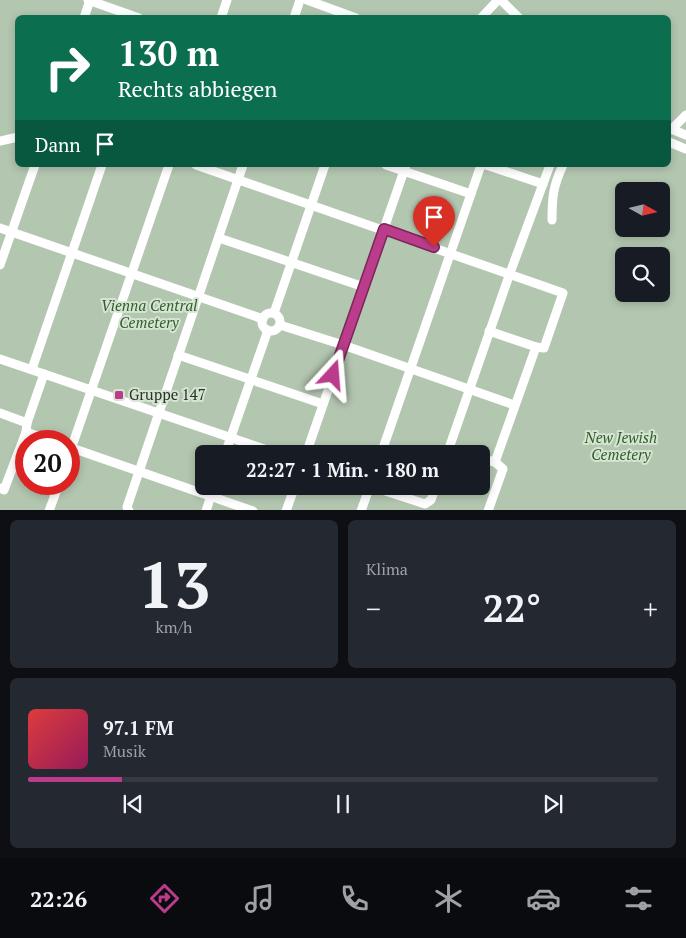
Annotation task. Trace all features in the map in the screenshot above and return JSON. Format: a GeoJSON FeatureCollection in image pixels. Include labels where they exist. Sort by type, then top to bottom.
{"type":"FeatureCollection","features":[{"type":"Feature","properties":{"kind":"lane"},"geometry":{"type":"LineString","coordinates":[[85,15],[89,0],[131,15]]}},
{"type":"Feature","properties":{"kind":"lane"},"geometry":{"type":"LineString","coordinates":[[221,15],[227,0]]}},
{"type":"Feature","properties":{"kind":"lane"},"geometry":{"type":"LineString","coordinates":[[295,15],[300,0]]}},
{"type":"Feature","properties":{"kind":"lane"},"geometry":{"type":"LineString","coordinates":[[307,0],[348,15]]}},
{"type":"Feature","properties":{"kind":"lane"},"geometry":{"type":"LineString","coordinates":[[484,15],[500,0],[516,15]]}},
{"type":"Feature","properties":{"kind":"lane"},"geometry":{"type":"LineString","coordinates":[[671,128],[686,115]]}},
{"type":"Feature","properties":{"kind":"lane"},"geometry":{"type":"LineString","coordinates":[[671,129],[686,135]]}},
{"type":"Feature","properties":{"kind":"lane"},"geometry":{"type":"LineString","coordinates":[[0,141],[15,138]]}},
{"type":"Feature","properties":{"kind":"lane"},"geometry":{"type":"LineString","coordinates":[[671,143],[686,149]]}},
{"type":"Feature","properties":{"kind":"lane"},"geometry":{"type":"LineString","coordinates":[[0,265],[33,167]]}},
{"type":"Feature","properties":{"kind":"lane"},"geometry":{"type":"LineString","coordinates":[[32,370],[101,167]]}},
{"type":"Feature","properties":{"kind":"lane"},"geometry":{"type":"LineString","coordinates":[[77,430],[167,167]]}},
{"type":"Feature","properties":{"kind":"lane"},"geometry":{"type":"LineString","coordinates":[[202,167],[384,229],[563,293],[544,348],[536,348],[490,331]]}},
{"type":"Feature","properties":{"kind":"lane"},"geometry":{"type":"LineString","coordinates":[[128,510],[127,507],[158,413],[243,167]]}},
{"type":"Feature","properties":{"kind":"lane"},"geometry":{"type":"LineString","coordinates":[[274,313],[324,167]]}},
{"type":"Feature","properties":{"kind":"lane"},"geometry":{"type":"LineString","coordinates":[[384,445],[480,167]]}},
{"type":"Feature","properties":{"kind":"lane"},"geometry":{"type":"LineString","coordinates":[[492,167],[543,184]]}},
{"type":"Feature","properties":{"kind":"lane"},"geometry":{"type":"LineString","coordinates":[[450,445],[549,167]]}},
{"type":"Feature","properties":{"kind":"lane"},"geometry":{"type":"LineString","coordinates":[[552,220],[552,194],[562,167]]}},
{"type":"Feature","properties":{"kind":"lane"},"geometry":{"type":"LineString","coordinates":[[309,445],[405,168],[471,194]]}},
{"type":"Feature","properties":{"kind":"lane"},"geometry":{"type":"LineString","coordinates":[[0,228],[263,319]]}},
{"type":"Feature","properties":{"kind":"lane"},"geometry":{"type":"LineString","coordinates":[[219,238],[364,287]]}},
{"type":"Feature","properties":{"kind":"lane"},"geometry":{"type":"LineString","coordinates":[[274,313],[279,316],[280,325],[276,330],[268,330],[263,324],[263,319],[266,315],[274,313]]}},
{"type":"Feature","properties":{"kind":"lane"},"geometry":{"type":"LineString","coordinates":[[280,325],[514,405]]}},
{"type":"Feature","properties":{"kind":"lane"},"geometry":{"type":"LineString","coordinates":[[228,445],[268,330]]}},
{"type":"Feature","properties":{"kind":"lane"},"geometry":{"type":"LineString","coordinates":[[495,462],[536,348]]}},
{"type":"Feature","properties":{"kind":"lane"},"geometry":{"type":"LineString","coordinates":[[178,354],[323,404]]}},
{"type":"Feature","properties":{"kind":"lane"},"geometry":{"type":"LineString","coordinates":[[0,358],[252,445]]}},
{"type":"Feature","properties":{"kind":"lane"},"geometry":{"type":"LineString","coordinates":[[0,488],[4,490],[44,374]]}},
{"type":"Feature","properties":{"kind":"lane"},"geometry":{"type":"LineString","coordinates":[[0,413],[32,430]]}},
{"type":"Feature","properties":{"kind":"lane"},"geometry":{"type":"LineString","coordinates":[[80,453],[253,510]]}},
{"type":"Feature","properties":{"kind":"lane"},"geometry":{"type":"LineString","coordinates":[[488,510],[502,469],[495,462],[490,461]]}},
{"type":"Feature","properties":{"kind":"lane"},"geometry":{"type":"LineString","coordinates":[[49,510],[54,495]]}},
{"type":"Feature","properties":{"kind":"lane"},"geometry":{"type":"LineString","coordinates":[[286,510],[292,495]]}},
{"type":"Feature","properties":{"kind":"lane"},"geometry":{"type":"LineString","coordinates":[[361,510],[367,495]]}},
{"type":"Feature","properties":{"kind":"lane"},"geometry":{"type":"LineString","coordinates":[[390,495],[415,506],[426,504],[431,500],[433,495]]}},
{"type":"Feature","properties":{"kind":"lane"},"geometry":{"type":"LineString","coordinates":[[206,510],[211,496]]}},
{"type":"Feature","properties":{"kind":"green space","name":"Vienna Central Cemetery"},"geometry":{"type":"Polygon","coordinates":[[[0,0],[686,0],[686,510],[0,510],[0,0]]]}},
{"type":"Feature","properties":{"kind":"place","name":"Gruppe 147"},"geometry":{"type":"Point","coordinates":[119,395]}},
{"type":"Feature","properties":{"kind":"route"},"geometry":{"type":"LineString","coordinates":[[333,375],[384,229],[434,247]]}},
{"type":"Feature","properties":{"kind":"park label","name":"New Jewish Cemetery"},"geometry":{"type":"Point","coordinates":[621,446]}}]}
